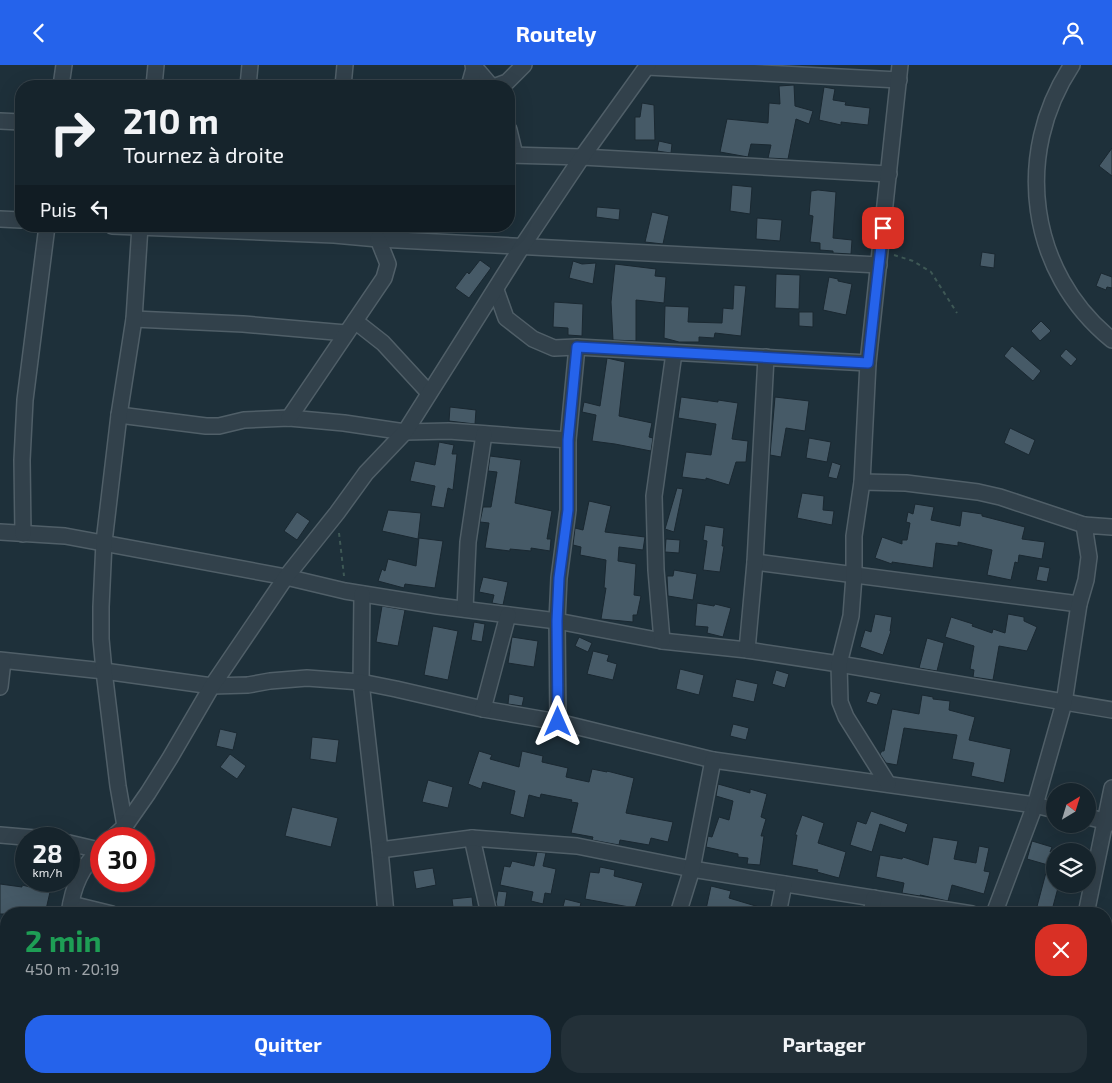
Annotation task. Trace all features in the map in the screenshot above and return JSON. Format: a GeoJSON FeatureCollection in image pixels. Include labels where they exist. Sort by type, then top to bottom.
{"type":"FeatureCollection","features":[{"type":"Feature","properties":{"kind":"street"},"geometry":{"type":"LineString","coordinates":[[63,80],[64,65]]}},
{"type":"Feature","properties":{"kind":"street"},"geometry":{"type":"LineString","coordinates":[[155,80],[156,65]]}},
{"type":"Feature","properties":{"kind":"street"},"geometry":{"type":"LineString","coordinates":[[249,80],[250,65]]}},
{"type":"Feature","properties":{"kind":"street"},"geometry":{"type":"LineString","coordinates":[[344,80],[345,65]]}},
{"type":"Feature","properties":{"kind":"street"},"geometry":{"type":"LineString","coordinates":[[471,80],[475,65]]}},
{"type":"Feature","properties":{"kind":"street"},"geometry":{"type":"LineString","coordinates":[[475,65],[486,80]]}},
{"type":"Feature","properties":{"kind":"street"},"geometry":{"type":"LineString","coordinates":[[508,80],[524,65]]}},
{"type":"Feature","properties":{"kind":"street"},"geometry":{"type":"LineString","coordinates":[[1072,65],[1055,94],[1042,132],[1036,172],[1038,212],[1048,251],[1066,288],[1090,320],[1112,340]]}},
{"type":"Feature","properties":{"kind":"street"},"geometry":{"type":"LineString","coordinates":[[125,826],[170,758],[212,686],[286,577],[366,473],[405,432],[523,245],[582,157],[648,66],[900,73],[868,363],[862,481],[854,536],[851,616],[840,664],[840,702],[846,717],[888,784]]}},
{"type":"Feature","properties":{"kind":"street"},"geometry":{"type":"LineString","coordinates":[[0,121],[15,122]]}},
{"type":"Feature","properties":{"kind":"street"},"geometry":{"type":"LineString","coordinates":[[515,155],[889,174]]}},
{"type":"Feature","properties":{"kind":"street"},"geometry":{"type":"LineString","coordinates":[[0,219],[15,220]]}},
{"type":"Feature","properties":{"kind":"street"},"geometry":{"type":"LineString","coordinates":[[23,535],[22,460],[25,400],[46,232]]}},
{"type":"Feature","properties":{"kind":"street"},"geometry":{"type":"LineString","coordinates":[[125,826],[118,786],[104,671],[101,607],[104,542],[119,415],[134,319],[140,232]]}},
{"type":"Feature","properties":{"kind":"street"},"geometry":{"type":"LineString","coordinates":[[261,232],[879,265]]}},
{"type":"Feature","properties":{"kind":"street"},"geometry":{"type":"LineString","coordinates":[[289,418],[377,289],[388,267],[388,261],[378,239]]}},
{"type":"Feature","properties":{"kind":"street"},"geometry":{"type":"LineString","coordinates":[[496,290],[506,319],[533,339],[554,348],[577,347],[868,363]]}},
{"type":"Feature","properties":{"kind":"street"},"geometry":{"type":"LineString","coordinates":[[134,319],[350,327],[383,343],[429,393]]}},
{"type":"Feature","properties":{"kind":"street"},"geometry":{"type":"LineString","coordinates":[[558,722],[557,621],[559,578],[568,510],[568,440],[577,347]]}},
{"type":"Feature","properties":{"kind":"street"},"geometry":{"type":"LineString","coordinates":[[662,641],[656,570],[654,496],[674,353]]}},
{"type":"Feature","properties":{"kind":"street"},"geometry":{"type":"LineString","coordinates":[[747,650],[755,562],[766,357]]}},
{"type":"Feature","properties":{"kind":"street"},"geometry":{"type":"LineString","coordinates":[[119,415],[193,426],[227,425],[244,420],[289,418],[344,423],[405,432],[449,431],[568,440]]}},
{"type":"Feature","properties":{"kind":"street"},"geometry":{"type":"LineString","coordinates":[[465,609],[468,542],[484,434]]}},
{"type":"Feature","properties":{"kind":"street"},"geometry":{"type":"LineString","coordinates":[[862,481],[906,483],[978,492],[1000,497],[1084,525],[1112,527]]}},
{"type":"Feature","properties":{"kind":"street"},"geometry":{"type":"LineString","coordinates":[[997,907],[1035,805],[1064,703],[1079,604],[1086,580],[1088,557],[1084,525]]}},
{"type":"Feature","properties":{"kind":"street"},"geometry":{"type":"LineString","coordinates":[[0,532],[23,535],[65,536],[104,542],[286,577],[345,591],[557,621],[662,641],[747,650],[840,664],[1064,703],[1112,709]]}},
{"type":"Feature","properties":{"kind":"street"},"geometry":{"type":"LineString","coordinates":[[755,562],[1079,604]]}},
{"type":"Feature","properties":{"kind":"street"},"geometry":{"type":"LineString","coordinates":[[362,593],[361,682],[385,907]]}},
{"type":"Feature","properties":{"kind":"street"},"geometry":{"type":"LineString","coordinates":[[483,709],[508,615]]}},
{"type":"Feature","properties":{"kind":"street"},"geometry":{"type":"LineString","coordinates":[[0,687],[2,661],[104,671],[212,686],[248,685],[307,678],[361,682],[483,709],[558,722],[713,761],[888,784],[1046,808]]}},
{"type":"Feature","properties":{"kind":"street"},"geometry":{"type":"LineString","coordinates":[[680,907],[692,869],[713,761]]}},
{"type":"Feature","properties":{"kind":"street"},"geometry":{"type":"LineString","coordinates":[[1088,907],[1109,822],[1112,788]]}},
{"type":"Feature","properties":{"kind":"street"},"geometry":{"type":"LineString","coordinates":[[1096,819],[1109,822]]}},
{"type":"Feature","properties":{"kind":"street"},"geometry":{"type":"LineString","coordinates":[[0,835],[15,836]]}},
{"type":"Feature","properties":{"kind":"street"},"geometry":{"type":"LineString","coordinates":[[380,849],[472,839],[577,846],[692,869],[929,907]]}},
{"type":"Feature","properties":{"kind":"street"},"geometry":{"type":"LineString","coordinates":[[472,839],[487,907]]}},
{"type":"Feature","properties":{"kind":"street"},"geometry":{"type":"LineString","coordinates":[[70,907],[76,881],[90,860]]}},
{"type":"Feature","properties":{"kind":"street"},"geometry":{"type":"LineString","coordinates":[[779,907],[784,884]]}},
{"type":"Feature","properties":{"kind":"street"},"geometry":{"type":"LineString","coordinates":[[872,907],[874,898]]}},
{"type":"Feature","properties":{"kind":"path"},"geometry":{"type":"LineString","coordinates":[[881,245],[895,256],[913,261],[931,272],[957,313]]}},
{"type":"Feature","properties":{"kind":"path"},"geometry":{"type":"LineString","coordinates":[[337,513],[345,591]]}},
{"type":"Feature","properties":{"kind":"building"},"geometry":{"type":"Polygon","coordinates":[[[794,85],[795,106],[813,111],[809,124],[796,119],[788,159],[768,158],[771,145],[751,144],[748,157],[720,152],[727,119],[768,123],[769,103],[780,104],[779,86],[794,85]]]}},
{"type":"Feature","properties":{"kind":"building"},"geometry":{"type":"Polygon","coordinates":[[[824,87],[835,89],[833,100],[846,102],[845,105],[870,108],[868,125],[841,122],[841,125],[819,120],[824,87]]]}},
{"type":"Feature","properties":{"kind":"building"},"geometry":{"type":"Polygon","coordinates":[[[642,103],[654,105],[655,140],[635,140],[635,117],[640,117],[642,103]]]}},
{"type":"Feature","properties":{"kind":"building"},"geometry":{"type":"Polygon","coordinates":[[[659,141],[672,144],[671,153],[657,151],[659,141]]]}},
{"type":"Feature","properties":{"kind":"building"},"geometry":{"type":"Polygon","coordinates":[[[1112,148],[1112,176],[1099,166],[1112,148]]]}},
{"type":"Feature","properties":{"kind":"building"},"geometry":{"type":"Polygon","coordinates":[[[732,185],[752,187],[750,214],[730,211],[732,185]]]}},
{"type":"Feature","properties":{"kind":"building"},"geometry":{"type":"Polygon","coordinates":[[[811,191],[836,192],[833,238],[852,240],[851,254],[820,250],[820,243],[810,242],[813,216],[809,215],[811,191]]]}},
{"type":"Feature","properties":{"kind":"building"},"geometry":{"type":"Polygon","coordinates":[[[597,207],[620,209],[619,220],[596,217],[597,207]]]}},
{"type":"Feature","properties":{"kind":"building"},"geometry":{"type":"Polygon","coordinates":[[[652,212],[669,216],[663,244],[645,242],[652,212]]]}},
{"type":"Feature","properties":{"kind":"building"},"geometry":{"type":"Polygon","coordinates":[[[757,218],[782,220],[780,241],[756,239],[757,218]]]}},
{"type":"Feature","properties":{"kind":"building"},"geometry":{"type":"Polygon","coordinates":[[[982,252],[995,254],[994,268],[980,266],[982,252]]]}},
{"type":"Feature","properties":{"kind":"building"},"geometry":{"type":"Polygon","coordinates":[[[480,260],[491,268],[469,298],[455,288],[467,272],[469,274],[480,260]]]}},
{"type":"Feature","properties":{"kind":"building"},"geometry":{"type":"Polygon","coordinates":[[[573,261],[582,264],[596,263],[593,284],[569,278],[573,261]]]}},
{"type":"Feature","properties":{"kind":"building"},"geometry":{"type":"Polygon","coordinates":[[[615,264],[656,269],[655,276],[666,277],[664,303],[636,300],[636,341],[613,340],[611,302],[615,264]]]}},
{"type":"Feature","properties":{"kind":"building"},"geometry":{"type":"Polygon","coordinates":[[[1101,273],[1112,277],[1112,288],[1107,287],[1106,290],[1096,286],[1101,273]]]}},
{"type":"Feature","properties":{"kind":"building"},"geometry":{"type":"Polygon","coordinates":[[[776,274],[800,275],[799,309],[775,308],[776,274]]]}},
{"type":"Feature","properties":{"kind":"building"},"geometry":{"type":"Polygon","coordinates":[[[829,277],[852,284],[846,315],[823,310],[829,277]]]}},
{"type":"Feature","properties":{"kind":"building"},"geometry":{"type":"Polygon","coordinates":[[[734,285],[746,286],[741,336],[715,333],[714,338],[699,337],[699,342],[679,342],[664,338],[665,306],[689,307],[688,322],[722,323],[723,308],[733,309],[734,285]]]}},
{"type":"Feature","properties":{"kind":"building"},"geometry":{"type":"Polygon","coordinates":[[[554,302],[583,304],[582,336],[568,335],[568,328],[553,327],[554,302]]]}},
{"type":"Feature","properties":{"kind":"building"},"geometry":{"type":"Polygon","coordinates":[[[799,312],[813,312],[813,327],[799,326],[799,312]]]}},
{"type":"Feature","properties":{"kind":"building"},"geometry":{"type":"Polygon","coordinates":[[[1041,321],[1051,331],[1040,341],[1031,331],[1041,321]]]}},
{"type":"Feature","properties":{"kind":"building"},"geometry":{"type":"Polygon","coordinates":[[[1012,346],[1041,371],[1033,381],[1004,356],[1012,346]]]}},
{"type":"Feature","properties":{"kind":"building"},"geometry":{"type":"Polygon","coordinates":[[[1066,349],[1077,359],[1071,366],[1060,356],[1066,349]]]}},
{"type":"Feature","properties":{"kind":"building"},"geometry":{"type":"Polygon","coordinates":[[[607,358],[625,362],[619,416],[652,423],[649,437],[653,438],[651,451],[592,441],[596,415],[582,412],[584,402],[600,406],[607,358]]]}},
{"type":"Feature","properties":{"kind":"building"},"geometry":{"type":"Polygon","coordinates":[[[681,397],[738,403],[732,439],[748,441],[746,462],[736,462],[729,485],[706,478],[706,480],[682,477],[686,452],[711,455],[716,424],[678,418],[681,397]]]}},
{"type":"Feature","properties":{"kind":"building"},"geometry":{"type":"Polygon","coordinates":[[[775,397],[809,401],[805,431],[786,428],[781,457],[770,455],[775,397]]]}},
{"type":"Feature","properties":{"kind":"building"},"geometry":{"type":"Polygon","coordinates":[[[450,407],[476,410],[475,424],[449,421],[450,407]]]}},
{"type":"Feature","properties":{"kind":"building"},"geometry":{"type":"Polygon","coordinates":[[[1010,428],[1035,440],[1029,455],[1004,443],[1010,428]]]}},
{"type":"Feature","properties":{"kind":"building"},"geometry":{"type":"Polygon","coordinates":[[[809,438],[831,442],[827,462],[806,458],[809,438]]]}},
{"type":"Feature","properties":{"kind":"building"},"geometry":{"type":"Polygon","coordinates":[[[439,442],[454,445],[452,454],[457,454],[453,490],[448,488],[444,508],[431,506],[435,486],[410,481],[415,461],[435,465],[439,442]]]}},
{"type":"Feature","properties":{"kind":"building"},"geometry":{"type":"Polygon","coordinates":[[[490,456],[521,460],[515,503],[552,511],[547,539],[551,539],[550,551],[531,548],[531,551],[510,549],[510,551],[485,548],[489,523],[480,522],[483,507],[491,507],[497,472],[488,471],[490,456]]]}},
{"type":"Feature","properties":{"kind":"building"},"geometry":{"type":"Polygon","coordinates":[[[832,462],[841,465],[837,479],[828,477],[832,462]]]}},
{"type":"Feature","properties":{"kind":"building"},"geometry":{"type":"Polygon","coordinates":[[[677,488],[683,489],[674,532],[665,529],[677,488]]]}},
{"type":"Feature","properties":{"kind":"building"},"geometry":{"type":"Polygon","coordinates":[[[802,493],[824,496],[823,510],[834,511],[832,525],[797,518],[802,493]]]}},
{"type":"Feature","properties":{"kind":"building"},"geometry":{"type":"Polygon","coordinates":[[[589,501],[611,506],[605,532],[645,537],[643,550],[619,547],[618,561],[636,564],[634,595],[641,596],[637,615],[633,615],[633,622],[601,619],[606,588],[604,588],[606,560],[580,555],[581,547],[573,545],[575,528],[583,530],[589,501]]]}},
{"type":"Feature","properties":{"kind":"building"},"geometry":{"type":"Polygon","coordinates":[[[915,504],[934,507],[931,520],[960,526],[962,511],[982,514],[982,516],[1025,527],[1022,539],[1045,542],[1042,559],[1019,555],[1018,563],[1015,562],[1011,580],[987,575],[992,550],[958,542],[958,546],[936,543],[933,568],[892,562],[892,564],[875,558],[882,537],[902,544],[902,540],[907,540],[910,523],[906,522],[908,512],[913,514],[915,504]]]}},
{"type":"Feature","properties":{"kind":"building"},"geometry":{"type":"Polygon","coordinates":[[[388,510],[421,513],[418,539],[382,531],[388,510]]]}},
{"type":"Feature","properties":{"kind":"building"},"geometry":{"type":"Polygon","coordinates":[[[297,512],[310,521],[297,540],[284,531],[297,512]]]}},
{"type":"Feature","properties":{"kind":"building"},"geometry":{"type":"Polygon","coordinates":[[[705,525],[724,528],[722,546],[724,546],[720,572],[703,570],[707,541],[703,540],[705,525]]]}},
{"type":"Feature","properties":{"kind":"building"},"geometry":{"type":"Polygon","coordinates":[[[419,538],[443,541],[435,588],[405,584],[404,588],[378,581],[382,569],[385,571],[388,559],[416,566],[419,538]]]}},
{"type":"Feature","properties":{"kind":"building"},"geometry":{"type":"Polygon","coordinates":[[[666,539],[680,540],[679,553],[665,552],[666,539]]]}},
{"type":"Feature","properties":{"kind":"building"},"geometry":{"type":"Polygon","coordinates":[[[1039,566],[1050,568],[1047,582],[1036,580],[1039,566]]]}},
{"type":"Feature","properties":{"kind":"building"},"geometry":{"type":"Polygon","coordinates":[[[674,570],[697,574],[693,600],[668,596],[667,576],[673,576],[674,570]]]}},
{"type":"Feature","properties":{"kind":"building"},"geometry":{"type":"Polygon","coordinates":[[[483,577],[508,582],[503,605],[492,603],[494,595],[479,592],[483,577]]]}},
{"type":"Feature","properties":{"kind":"building"},"geometry":{"type":"Polygon","coordinates":[[[697,603],[714,606],[715,604],[731,608],[723,637],[707,633],[708,627],[695,626],[697,603]]]}},
{"type":"Feature","properties":{"kind":"building"},"geometry":{"type":"Polygon","coordinates":[[[382,606],[405,610],[398,646],[376,642],[382,606]]]}},
{"type":"Feature","properties":{"kind":"building"},"geometry":{"type":"Polygon","coordinates":[[[875,614],[892,617],[891,631],[883,655],[860,647],[865,630],[871,632],[875,614]]]}},
{"type":"Feature","properties":{"kind":"building"},"geometry":{"type":"Polygon","coordinates":[[[1008,614],[1024,617],[1024,621],[1037,627],[1027,651],[999,646],[993,680],[973,677],[974,670],[970,669],[974,646],[945,637],[951,617],[992,633],[993,629],[1005,633],[1008,614]]]}},
{"type":"Feature","properties":{"kind":"building"},"geometry":{"type":"Polygon","coordinates":[[[474,622],[485,624],[482,642],[471,640],[474,622]]]}},
{"type":"Feature","properties":{"kind":"building"},"geometry":{"type":"Polygon","coordinates":[[[433,626],[458,631],[448,680],[424,675],[433,626]]]}},
{"type":"Feature","properties":{"kind":"building"},"geometry":{"type":"Polygon","coordinates":[[[512,637],[538,641],[534,667],[508,663],[512,637]]]}},
{"type":"Feature","properties":{"kind":"building"},"geometry":{"type":"Polygon","coordinates":[[[579,637],[592,643],[588,652],[575,646],[579,637]]]}},
{"type":"Feature","properties":{"kind":"building"},"geometry":{"type":"Polygon","coordinates":[[[927,638],[944,643],[937,671],[919,668],[927,638]]]}},
{"type":"Feature","properties":{"kind":"building"},"geometry":{"type":"Polygon","coordinates":[[[593,651],[609,655],[607,661],[617,664],[613,680],[587,674],[593,651]]]}},
{"type":"Feature","properties":{"kind":"building"},"geometry":{"type":"Polygon","coordinates":[[[680,669],[704,675],[699,695],[676,689],[680,669]]]}},
{"type":"Feature","properties":{"kind":"building"},"geometry":{"type":"Polygon","coordinates":[[[776,670],[789,674],[785,688],[772,684],[776,670]]]}},
{"type":"Feature","properties":{"kind":"building"},"geometry":{"type":"Polygon","coordinates":[[[736,679],[758,684],[754,702],[732,697],[736,679]]]}},
{"type":"Feature","properties":{"kind":"building"},"geometry":{"type":"Polygon","coordinates":[[[870,691],[881,694],[877,705],[866,702],[870,691]]]}},
{"type":"Feature","properties":{"kind":"building"},"geometry":{"type":"Polygon","coordinates":[[[509,694],[524,697],[522,706],[508,704],[509,694]]]}},
{"type":"Feature","properties":{"kind":"building"},"geometry":{"type":"Polygon","coordinates":[[[922,695],[933,697],[933,699],[950,701],[949,710],[975,717],[969,740],[1011,749],[1004,783],[971,776],[974,763],[952,759],[957,735],[904,728],[897,765],[886,763],[880,754],[884,751],[892,709],[919,714],[922,695]]]}},
{"type":"Feature","properties":{"kind":"building"},"geometry":{"type":"Polygon","coordinates":[[[733,724],[749,728],[746,740],[730,736],[733,724]]]}},
{"type":"Feature","properties":{"kind":"building"},"geometry":{"type":"Polygon","coordinates":[[[220,729],[237,733],[233,750],[216,746],[220,729]]]}},
{"type":"Feature","properties":{"kind":"building"},"geometry":{"type":"Polygon","coordinates":[[[312,737],[339,740],[336,763],[310,759],[312,737]]]}},
{"type":"Feature","properties":{"kind":"building"},"geometry":{"type":"Polygon","coordinates":[[[479,751],[492,755],[490,759],[519,767],[522,751],[543,756],[542,762],[568,768],[566,777],[589,782],[592,769],[634,778],[626,813],[673,822],[668,842],[651,838],[649,845],[620,840],[619,845],[592,840],[593,837],[571,833],[578,803],[541,794],[540,798],[529,795],[524,818],[510,814],[515,791],[483,782],[481,789],[468,784],[479,751]]]}},
{"type":"Feature","properties":{"kind":"building"},"geometry":{"type":"Polygon","coordinates":[[[230,754],[246,766],[237,779],[220,767],[230,754]]]}},
{"type":"Feature","properties":{"kind":"building"},"geometry":{"type":"Polygon","coordinates":[[[428,780],[453,787],[448,808],[422,802],[428,780]]]}},
{"type":"Feature","properties":{"kind":"building"},"geometry":{"type":"Polygon","coordinates":[[[718,784],[750,793],[750,789],[767,794],[761,817],[766,819],[761,836],[764,836],[760,865],[747,864],[748,858],[738,857],[738,854],[706,847],[708,836],[712,837],[719,817],[729,820],[733,801],[716,796],[718,784]]]}},
{"type":"Feature","properties":{"kind":"building"},"geometry":{"type":"Polygon","coordinates":[[[292,807],[338,818],[331,847],[285,836],[292,807]]]}},
{"type":"Feature","properties":{"kind":"building"},"geometry":{"type":"Polygon","coordinates":[[[871,811],[908,824],[905,833],[880,824],[872,852],[850,845],[857,821],[866,824],[871,811]]]}},
{"type":"Feature","properties":{"kind":"building"},"geometry":{"type":"Polygon","coordinates":[[[802,815],[824,823],[818,843],[846,852],[839,878],[817,872],[818,870],[792,865],[797,835],[795,835],[802,815]]]}},
{"type":"Feature","properties":{"kind":"building"},"geometry":{"type":"Polygon","coordinates":[[[933,837],[958,841],[954,859],[976,863],[979,846],[989,848],[984,871],[990,872],[984,894],[952,885],[948,901],[902,893],[904,883],[876,877],[880,855],[902,859],[903,857],[928,865],[933,837]]]}},
{"type":"Feature","properties":{"kind":"building"},"geometry":{"type":"Polygon","coordinates":[[[1032,841],[1046,845],[1046,864],[1027,859],[1032,841]]]}},
{"type":"Feature","properties":{"kind":"building"},"geometry":{"type":"Polygon","coordinates":[[[537,852],[546,853],[543,866],[556,869],[551,894],[545,893],[543,904],[531,901],[533,892],[500,885],[504,866],[510,867],[512,861],[534,866],[537,852]]]}},
{"type":"Feature","properties":{"kind":"building"},"geometry":{"type":"Polygon","coordinates":[[[600,867],[615,870],[614,876],[643,883],[635,907],[585,899],[590,872],[599,873],[600,867]]]}},
{"type":"Feature","properties":{"kind":"building"},"geometry":{"type":"Polygon","coordinates":[[[433,868],[436,885],[416,889],[413,871],[433,868]]]}},
{"type":"Feature","properties":{"kind":"building"},"geometry":{"type":"Polygon","coordinates":[[[1046,873],[1046,893],[1057,893],[1053,907],[1037,907],[1046,873]]]}},
{"type":"Feature","properties":{"kind":"building"},"geometry":{"type":"Polygon","coordinates":[[[0,884],[15,886],[15,892],[50,892],[47,907],[0,907],[0,884]]]}},
{"type":"Feature","properties":{"kind":"building"},"geometry":{"type":"Polygon","coordinates":[[[711,886],[731,891],[729,898],[759,907],[706,907],[711,886]]]}},
{"type":"Feature","properties":{"kind":"building"},"geometry":{"type":"Polygon","coordinates":[[[498,891],[507,892],[505,907],[497,907],[498,891]]]}},
{"type":"Feature","properties":{"kind":"building"},"geometry":{"type":"Polygon","coordinates":[[[472,897],[473,907],[453,907],[452,899],[472,897]]]}},
{"type":"Feature","properties":{"kind":"building"},"geometry":{"type":"Polygon","coordinates":[[[565,899],[581,903],[580,907],[563,907],[565,899]]]}},
{"type":"Feature","properties":{"kind":"route"},"geometry":{"type":"LineString","coordinates":[[558,722],[557,621],[559,578],[568,510],[568,440],[577,347],[868,363],[883,228]]}}]}
